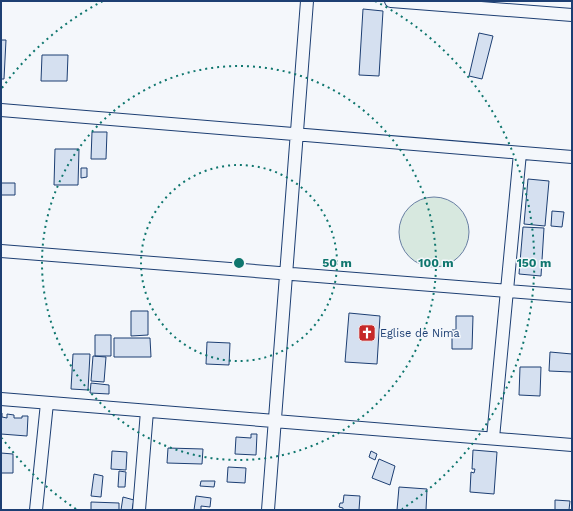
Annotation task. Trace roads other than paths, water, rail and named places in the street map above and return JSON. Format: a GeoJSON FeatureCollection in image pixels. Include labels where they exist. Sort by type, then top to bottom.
{"type":"FeatureCollection","features":[{"type":"Feature","properties":{"kind":"street"},"geometry":{"type":"LineString","coordinates":[[268,510],[307,1]]}},
{"type":"Feature","properties":{"kind":"street"},"geometry":{"type":"LineString","coordinates":[[391,1],[572,15]]}},
{"type":"Feature","properties":{"kind":"street"},"geometry":{"type":"LineString","coordinates":[[1,110],[572,157]]}},
{"type":"Feature","properties":{"kind":"street"},"geometry":{"type":"LineString","coordinates":[[493,438],[520,153]]}},
{"type":"Feature","properties":{"kind":"street"},"geometry":{"type":"LineString","coordinates":[[1,251],[572,296]]}},
{"type":"Feature","properties":{"kind":"street"},"geometry":{"type":"LineString","coordinates":[[1,399],[572,445]]}},
{"type":"Feature","properties":{"kind":"street"},"geometry":{"type":"LineString","coordinates":[[36,510],[47,403]]}},
{"type":"Feature","properties":{"kind":"street"},"geometry":{"type":"LineString","coordinates":[[139,510],[147,411]]}},
{"type":"Feature","properties":{"kind":"place","name":"Eglise de Nima"},"geometry":{"type":"Point","coordinates":[367,333]}}]}
